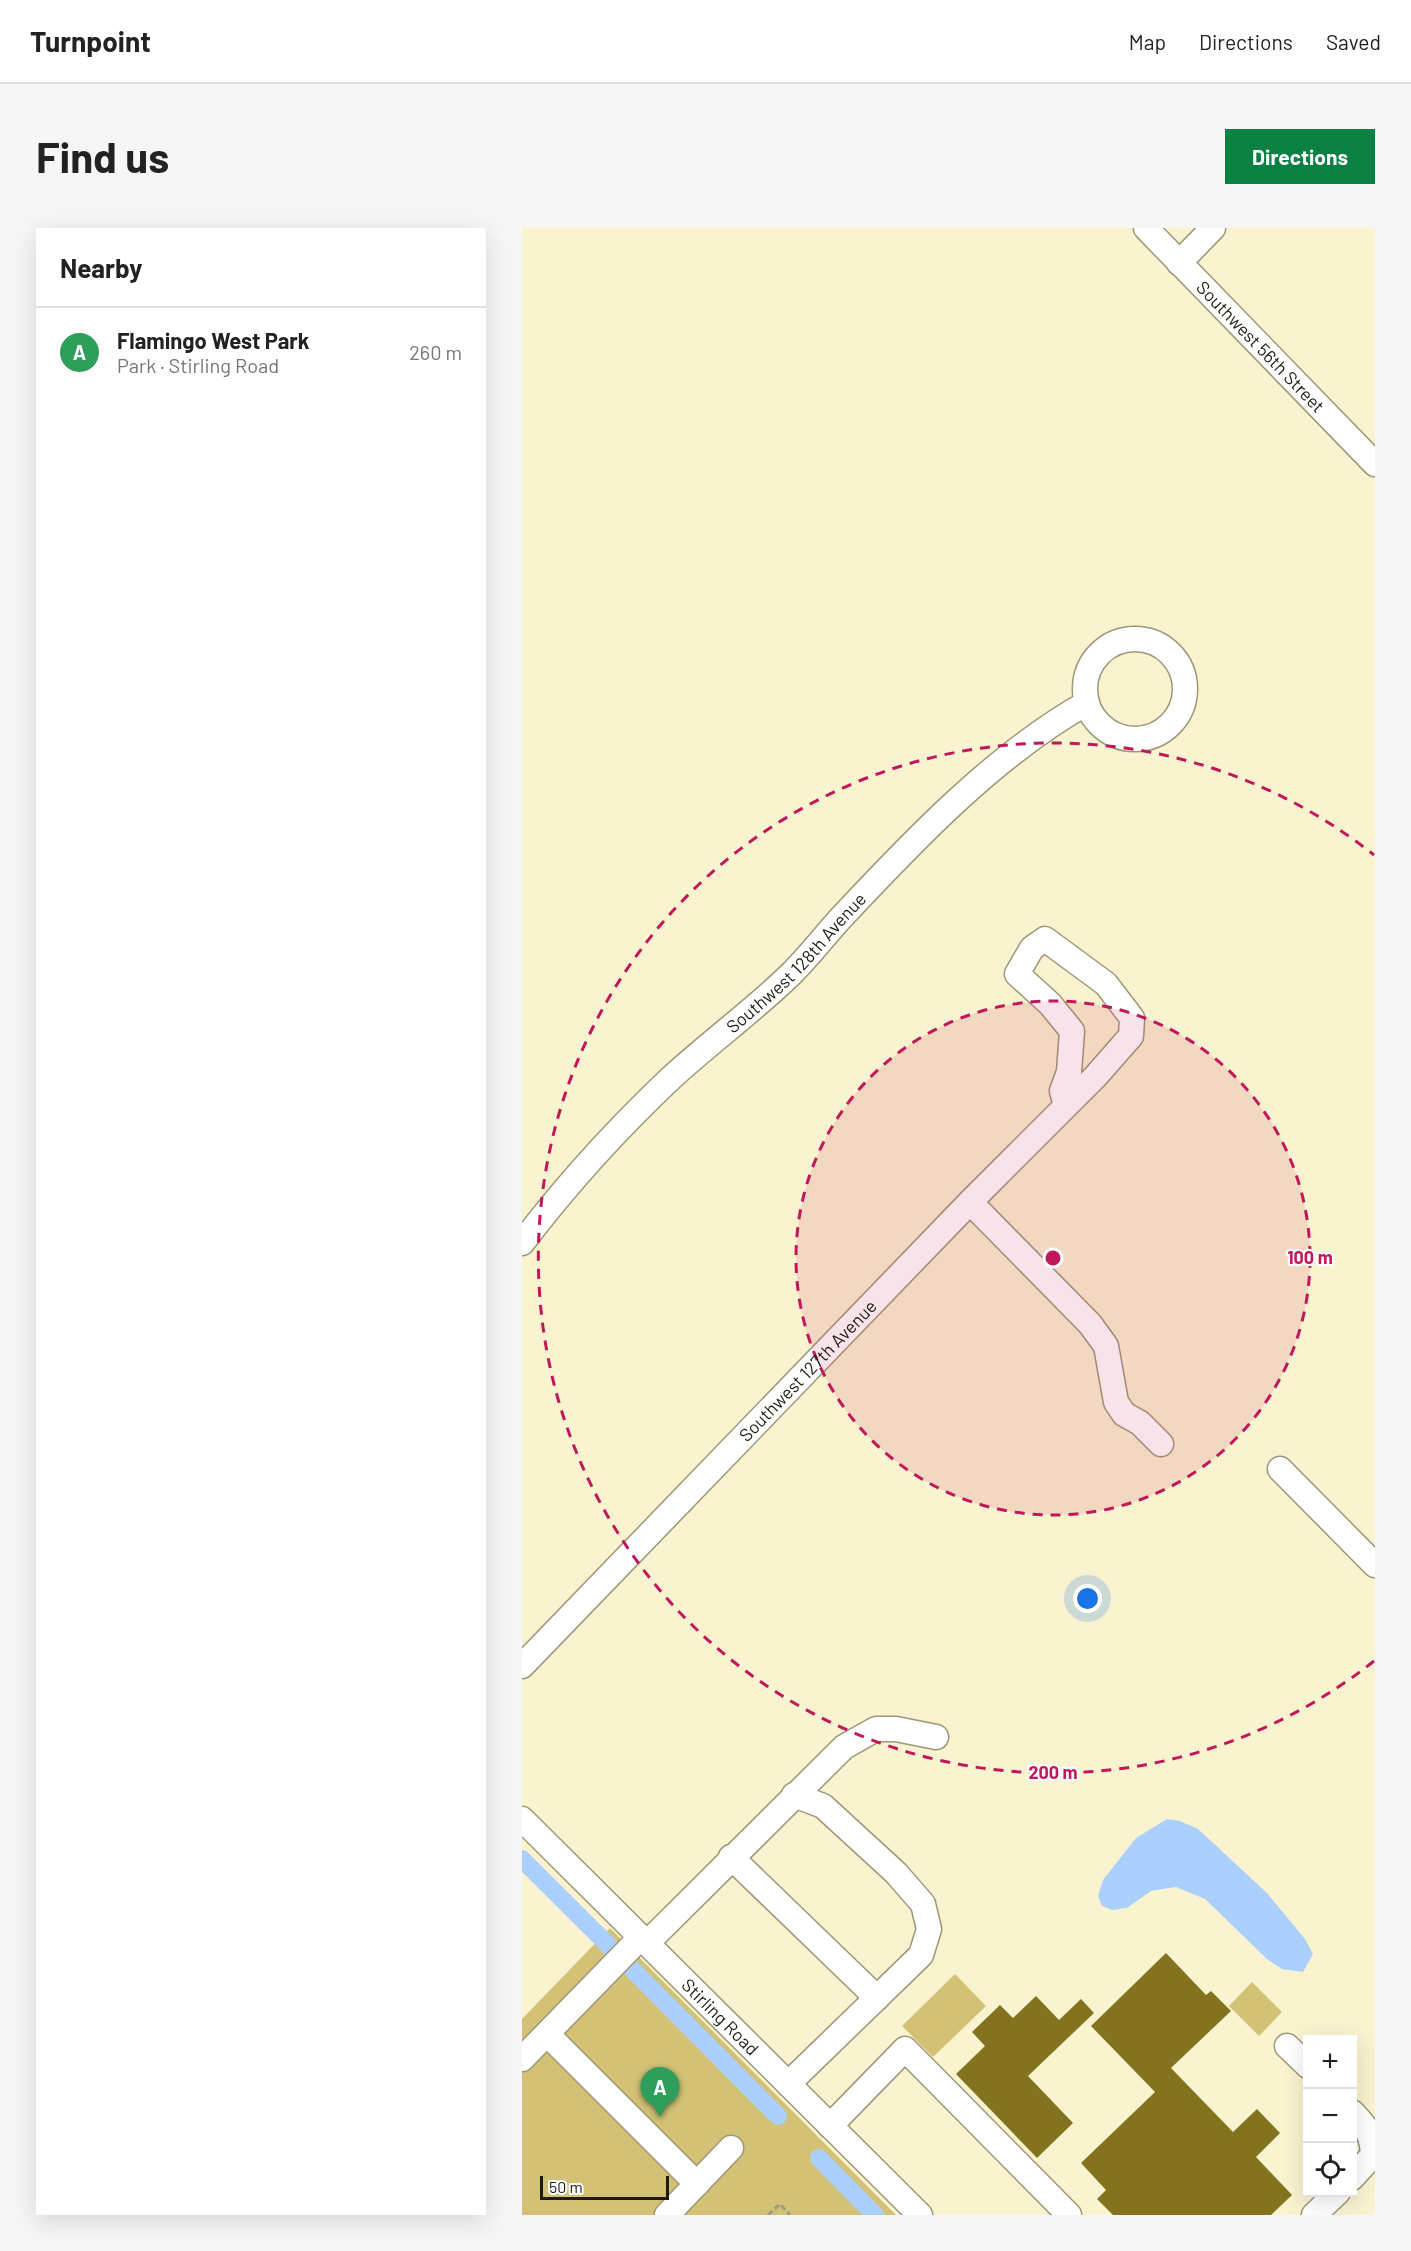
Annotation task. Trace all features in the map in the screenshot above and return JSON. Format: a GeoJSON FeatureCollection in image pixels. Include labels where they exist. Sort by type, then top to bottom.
{"type":"FeatureCollection","features":[{"type":"Feature","properties":{"kind":"street","name":"Southwest 56th Street"},"geometry":{"type":"LineString","coordinates":[[1146,228],[1375,464]]}},
{"type":"Feature","properties":{"kind":"street"},"geometry":{"type":"LineString","coordinates":[[1179,263],[1214,228]]}},
{"type":"Feature","properties":{"kind":"street"},"geometry":{"type":"LineString","coordinates":[[1131,639],[1145,640],[1159,645],[1171,654],[1180,668],[1185,683],[1184,700],[1179,715],[1168,728],[1145,738],[1121,737],[1106,730],[1094,718],[1088,703],[1085,688],[1094,661],[1104,650],[1116,643],[1131,639]]}},
{"type":"Feature","properties":{"kind":"street","name":"Southwest 128th Avenue"},"geometry":{"type":"LineString","coordinates":[[522,1242],[601,1147],[670,1078],[771,993],[918,839],[978,782],[1044,729],[1088,703]]}},
{"type":"Feature","properties":{"kind":"street","name":"Southwest 127th Avenue"},"geometry":{"type":"LineString","coordinates":[[522,1666],[970,1202],[1066,1106],[1095,1077],[1131,1036],[1132,1018],[1106,984],[1046,939],[1032,948],[1017,974],[1050,1004],[1072,1031],[1069,1072],[1062,1090],[1066,1106]]}},
{"type":"Feature","properties":{"kind":"street"},"geometry":{"type":"LineString","coordinates":[[970,1202],[1090,1324],[1106,1346],[1116,1402],[1124,1414],[1140,1423],[1161,1444]]}},
{"type":"Feature","properties":{"kind":"street"},"geometry":{"type":"LineString","coordinates":[[1280,1469],[1375,1565]]}},
{"type":"Feature","properties":{"kind":"street"},"geometry":{"type":"LineString","coordinates":[[522,2059],[844,1747],[876,1729],[896,1729],[936,1737]]}},
{"type":"Feature","properties":{"kind":"street"},"geometry":{"type":"LineString","coordinates":[[788,2084],[921,1955],[929,1929],[923,1904],[896,1873],[823,1806],[794,1795]]}},
{"type":"Feature","properties":{"kind":"street","name":"Stirling Road"},"geometry":{"type":"LineString","coordinates":[[522,1819],[920,2215]]}},
{"type":"Feature","properties":{"kind":"street"},"geometry":{"type":"LineString","coordinates":[[731,1857],[877,1998]]}},
{"type":"Feature","properties":{"kind":"street"},"geometry":{"type":"LineString","coordinates":[[547,2034],[697,2184]]}},
{"type":"Feature","properties":{"kind":"street"},"geometry":{"type":"LineString","coordinates":[[1287,2046],[1303,2061]]}},
{"type":"Feature","properties":{"kind":"street"},"geometry":{"type":"LineString","coordinates":[[830,2126],[905,2049],[1069,2215]]}},
{"type":"Feature","properties":{"kind":"street"},"geometry":{"type":"LineString","coordinates":[[1357,2116],[1372,2139],[1373,2155],[1357,2173]]}},
{"type":"Feature","properties":{"kind":"street"},"geometry":{"type":"LineString","coordinates":[[667,2215],[731,2148]]}},
{"type":"Feature","properties":{"kind":"street"},"geometry":{"type":"LineString","coordinates":[[1314,2215],[1334,2197]]}},
{"type":"Feature","properties":{"kind":"path"},"geometry":{"type":"LineString","coordinates":[[768,2215],[780,2204],[790,2215]]}},
{"type":"Feature","properties":{"kind":"shaded area"},"geometry":{"type":"Polygon","coordinates":[[[610,1928],[896,2215],[522,2215],[522,2019],[610,1928]]]}},
{"type":"Feature","properties":{"kind":"shaded area"},"geometry":{"type":"Polygon","coordinates":[[[955,1974],[986,2006],[933,2057],[902,2026],[955,1974]]]}},
{"type":"Feature","properties":{"kind":"shaded area"},"geometry":{"type":"Polygon","coordinates":[[[1252,1982],[1282,2012],[1259,2036],[1229,2006],[1252,1982]]]}},
{"type":"Feature","properties":{"kind":"water"},"geometry":{"type":"Polygon","coordinates":[[[1167,1819],[1180,1821],[1198,1829],[1267,1893],[1305,1939],[1313,1954],[1303,1972],[1282,1969],[1267,1959],[1205,1899],[1176,1887],[1151,1891],[1127,1908],[1112,1910],[1102,1906],[1098,1896],[1103,1880],[1136,1838],[1167,1819]]]}},
{"type":"Feature","properties":{"kind":"building"},"geometry":{"type":"Polygon","coordinates":[[[1166,1953],[1206,1995],[1211,1991],[1231,2011],[1171,2068],[1233,2132],[1257,2109],[1280,2133],[1256,2157],[1292,2195],[1271,2215],[1113,2215],[1097,2199],[1106,2190],[1081,2163],[1155,2092],[1091,2026],[1166,1953]]]}},
{"type":"Feature","properties":{"kind":"building"},"geometry":{"type":"Polygon","coordinates":[[[1036,1996],[1059,2020],[1081,1999],[1094,2013],[1028,2076],[1073,2123],[1037,2158],[956,2074],[985,2046],[972,2032],[1000,2005],[1013,2018],[1036,1996]]]}},
{"type":"Feature","properties":{"kind":"waterway"},"geometry":{"type":"LineString","coordinates":[[522,1859],[611,1948]]}},
{"type":"Feature","properties":{"kind":"waterway"},"geometry":{"type":"LineString","coordinates":[[631,1968],[778,2116]]}},
{"type":"Feature","properties":{"kind":"waterway"},"geometry":{"type":"LineString","coordinates":[[819,2158],[875,2215]]}},
{"type":"Feature","properties":{"kind":"place","name":"Flamingo West Park"},"geometry":{"type":"Point","coordinates":[660,2117]}}]}
